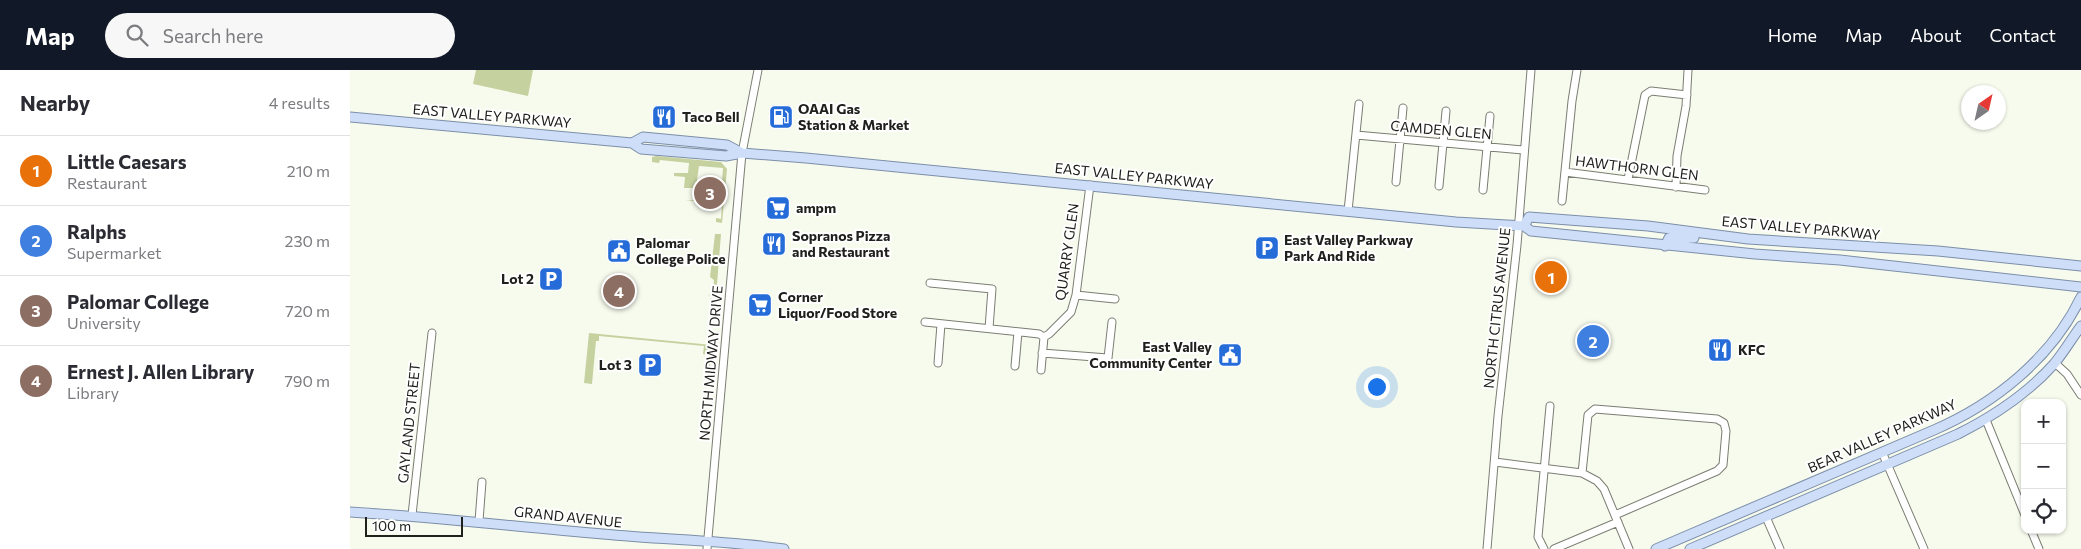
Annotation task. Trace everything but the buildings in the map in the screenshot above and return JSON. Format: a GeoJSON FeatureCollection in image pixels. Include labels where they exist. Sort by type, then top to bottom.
{"type":"FeatureCollection","features":[{"type":"Feature","properties":{"kind":"main road","name":"EAST VALLEY PARKWAY"},"geometry":{"type":"LineString","coordinates":[[350,116],[632,143],[644,137],[727,145],[742,153],[1521,226],[1531,232],[1665,246],[1840,260],[2081,288]]}},
{"type":"Feature","properties":{"kind":"main road","name":"EAST VALLEY PARKWAY"},"geometry":{"type":"LineString","coordinates":[[1521,226],[1529,216],[1648,226],[1706,234],[1826,245],[1938,251],[2081,266]]}},
{"type":"Feature","properties":{"kind":"main road"},"geometry":{"type":"LineString","coordinates":[[1665,246],[1669,238],[1696,238],[1706,234]]}},
{"type":"Feature","properties":{"kind":"main road","name":"BEAR VALLEY PARKWAY"},"geometry":{"type":"LineString","coordinates":[[1656,549],[1957,419],[1981,405],[2007,386],[2046,350],[2081,297]]}},
{"type":"Feature","properties":{"kind":"main road","name":"BEAR VALLEY PARKWAY"},"geometry":{"type":"LineString","coordinates":[[1690,549],[1888,465],[1986,420],[2012,403],[2055,362],[2081,326]]}},
{"type":"Feature","properties":{"kind":"main road","name":"GRAND AVENUE"},"geometry":{"type":"LineString","coordinates":[[350,512],[412,515],[707,545],[784,549]]}},
{"type":"Feature","properties":{"kind":"street","name":"NORTH MIDWAY DRIVE"},"geometry":{"type":"LineString","coordinates":[[707,545],[742,153],[758,70]]}},
{"type":"Feature","properties":{"kind":"street","name":"NORTH CITRUS AVENUE"},"geometry":{"type":"LineString","coordinates":[[1487,549],[1521,226],[1523,150],[1531,70]]}},
{"type":"Feature","properties":{"kind":"street"},"geometry":{"type":"LineString","coordinates":[[1562,201],[1572,101],[1578,70]]}},
{"type":"Feature","properties":{"kind":"street"},"geometry":{"type":"LineString","coordinates":[[1676,186],[1677,156],[1687,95],[1688,70]]}},
{"type":"Feature","properties":{"kind":"street"},"geometry":{"type":"LineString","coordinates":[[1628,179],[1645,95],[1651,91],[1687,95]]}},
{"type":"Feature","properties":{"kind":"street"},"geometry":{"type":"LineString","coordinates":[[1348,211],[1359,104]]}},
{"type":"Feature","properties":{"kind":"street"},"geometry":{"type":"LineString","coordinates":[[1396,182],[1403,108]]}},
{"type":"Feature","properties":{"kind":"street"},"geometry":{"type":"LineString","coordinates":[[1439,186],[1446,111]]}},
{"type":"Feature","properties":{"kind":"street"},"geometry":{"type":"LineString","coordinates":[[1483,190],[1490,116]]}},
{"type":"Feature","properties":{"kind":"street","name":"CAMDEN GLEN"},"geometry":{"type":"LineString","coordinates":[[1356,135],[1523,150]]}},
{"type":"Feature","properties":{"kind":"street","name":"HAWTHORN GLEN"},"geometry":{"type":"LineString","coordinates":[[1565,172],[1705,190]]}},
{"type":"Feature","properties":{"kind":"street","name":"QUARRY GLEN"},"geometry":{"type":"LineString","coordinates":[[1044,337],[1070,312],[1076,294],[1090,185]]}},
{"type":"Feature","properties":{"kind":"street"},"geometry":{"type":"LineString","coordinates":[[930,283],[992,289],[989,328]]}},
{"type":"Feature","properties":{"kind":"street"},"geometry":{"type":"LineString","coordinates":[[1076,294],[1115,299]]}},
{"type":"Feature","properties":{"kind":"street"},"geometry":{"type":"LineString","coordinates":[[925,322],[1039,334],[1044,337],[1041,370]]}},
{"type":"Feature","properties":{"kind":"street"},"geometry":{"type":"LineString","coordinates":[[1042,353],[1108,358],[1112,322]]}},
{"type":"Feature","properties":{"kind":"street"},"geometry":{"type":"LineString","coordinates":[[938,364],[941,324]]}},
{"type":"Feature","properties":{"kind":"street"},"geometry":{"type":"LineString","coordinates":[[1015,366],[1018,332]]}},
{"type":"Feature","properties":{"kind":"street","name":"GAYLAND STREET"},"geometry":{"type":"LineString","coordinates":[[412,515],[432,333]]}},
{"type":"Feature","properties":{"kind":"street"},"geometry":{"type":"LineString","coordinates":[[2055,362],[2067,374],[2081,395]]}},
{"type":"Feature","properties":{"kind":"street"},"geometry":{"type":"LineString","coordinates":[[1544,549],[1538,537],[1550,406]]}},
{"type":"Feature","properties":{"kind":"street"},"geometry":{"type":"LineString","coordinates":[[1554,549],[1717,471],[1723,465],[1726,431],[1724,423],[1717,419],[1595,409],[1588,415],[1582,474]]}},
{"type":"Feature","properties":{"kind":"street"},"geometry":{"type":"LineString","coordinates":[[1986,420],[2021,505]]}},
{"type":"Feature","properties":{"kind":"street"},"geometry":{"type":"LineString","coordinates":[[1882,452],[1924,549]]}},
{"type":"Feature","properties":{"kind":"street"},"geometry":{"type":"LineString","coordinates":[[1495,462],[1582,474],[1596,481],[1604,489],[1629,549]]}},
{"type":"Feature","properties":{"kind":"street"},"geometry":{"type":"LineString","coordinates":[[478,522],[482,482]]}},
{"type":"Feature","properties":{"kind":"street"},"geometry":{"type":"LineString","coordinates":[[1766,517],[1780,549]]}},
{"type":"Feature","properties":{"kind":"street"},"geometry":{"type":"LineString","coordinates":[[2033,534],[2039,549]]}},
{"type":"Feature","properties":{"kind":"green space"},"geometry":{"type":"Polygon","coordinates":[[[476,70],[533,70],[528,96],[473,84],[476,70]]]}},
{"type":"Feature","properties":{"kind":"green space"},"geometry":{"type":"Polygon","coordinates":[[[652,157],[721,162],[727,169],[722,223],[716,222],[716,218],[721,219],[722,204],[685,200],[694,200],[695,188],[684,188],[685,177],[674,176],[674,173],[688,173],[689,163],[660,160],[659,163],[652,162],[652,157]],[[699,166],[697,180],[707,181],[707,183],[722,182],[723,168],[699,166]]]}},
{"type":"Feature","properties":{"kind":"green space"},"geometry":{"type":"Polygon","coordinates":[[[715,234],[721,234],[716,297],[708,295],[713,294],[714,280],[710,277],[715,234]]]}},
{"type":"Feature","properties":{"kind":"green space"},"geometry":{"type":"Polygon","coordinates":[[[589,333],[712,345],[709,377],[702,377],[706,375],[708,355],[703,354],[704,346],[599,336],[599,341],[596,341],[592,384],[584,383],[589,333]]]}},
{"type":"Feature","properties":{"kind":"place","name":"Taco Bell"},"geometry":{"type":"Point","coordinates":[664,117]}},
{"type":"Feature","properties":{"kind":"place","name":"OAAI Gas Station & Market"},"geometry":{"type":"Point","coordinates":[781,117]}},
{"type":"Feature","properties":{"kind":"place","name":"Palomar College"},"geometry":{"type":"Point","coordinates":[710,193]}},
{"type":"Feature","properties":{"kind":"place","name":"ampm"},"geometry":{"type":"Point","coordinates":[778,208]}},
{"type":"Feature","properties":{"kind":"place","name":"Sopranos Pizza and Restaurant"},"geometry":{"type":"Point","coordinates":[774,244]}},
{"type":"Feature","properties":{"kind":"place","name":"East Valley Parkway Park And Ride"},"geometry":{"type":"Point","coordinates":[1267,248]}},
{"type":"Feature","properties":{"kind":"place","name":"Palomar College Police"},"geometry":{"type":"Point","coordinates":[619,251]}},
{"type":"Feature","properties":{"kind":"place","name":"Little Caesars"},"geometry":{"type":"Point","coordinates":[1551,277]}},
{"type":"Feature","properties":{"kind":"place","name":"Lot 2"},"geometry":{"type":"Point","coordinates":[551,279]}},
{"type":"Feature","properties":{"kind":"place","name":"Ernest J. Allen Library"},"geometry":{"type":"Point","coordinates":[619,291]}},
{"type":"Feature","properties":{"kind":"place","name":"Corner Liquor/Food Store"},"geometry":{"type":"Point","coordinates":[760,305]}},
{"type":"Feature","properties":{"kind":"place","name":"Ralphs"},"geometry":{"type":"Point","coordinates":[1593,341]}},
{"type":"Feature","properties":{"kind":"place","name":"KFC"},"geometry":{"type":"Point","coordinates":[1720,350]}},
{"type":"Feature","properties":{"kind":"place","name":"East Valley Community Center"},"geometry":{"type":"Point","coordinates":[1230,355]}},
{"type":"Feature","properties":{"kind":"place","name":"Lot 3"},"geometry":{"type":"Point","coordinates":[650,365]}}]}
